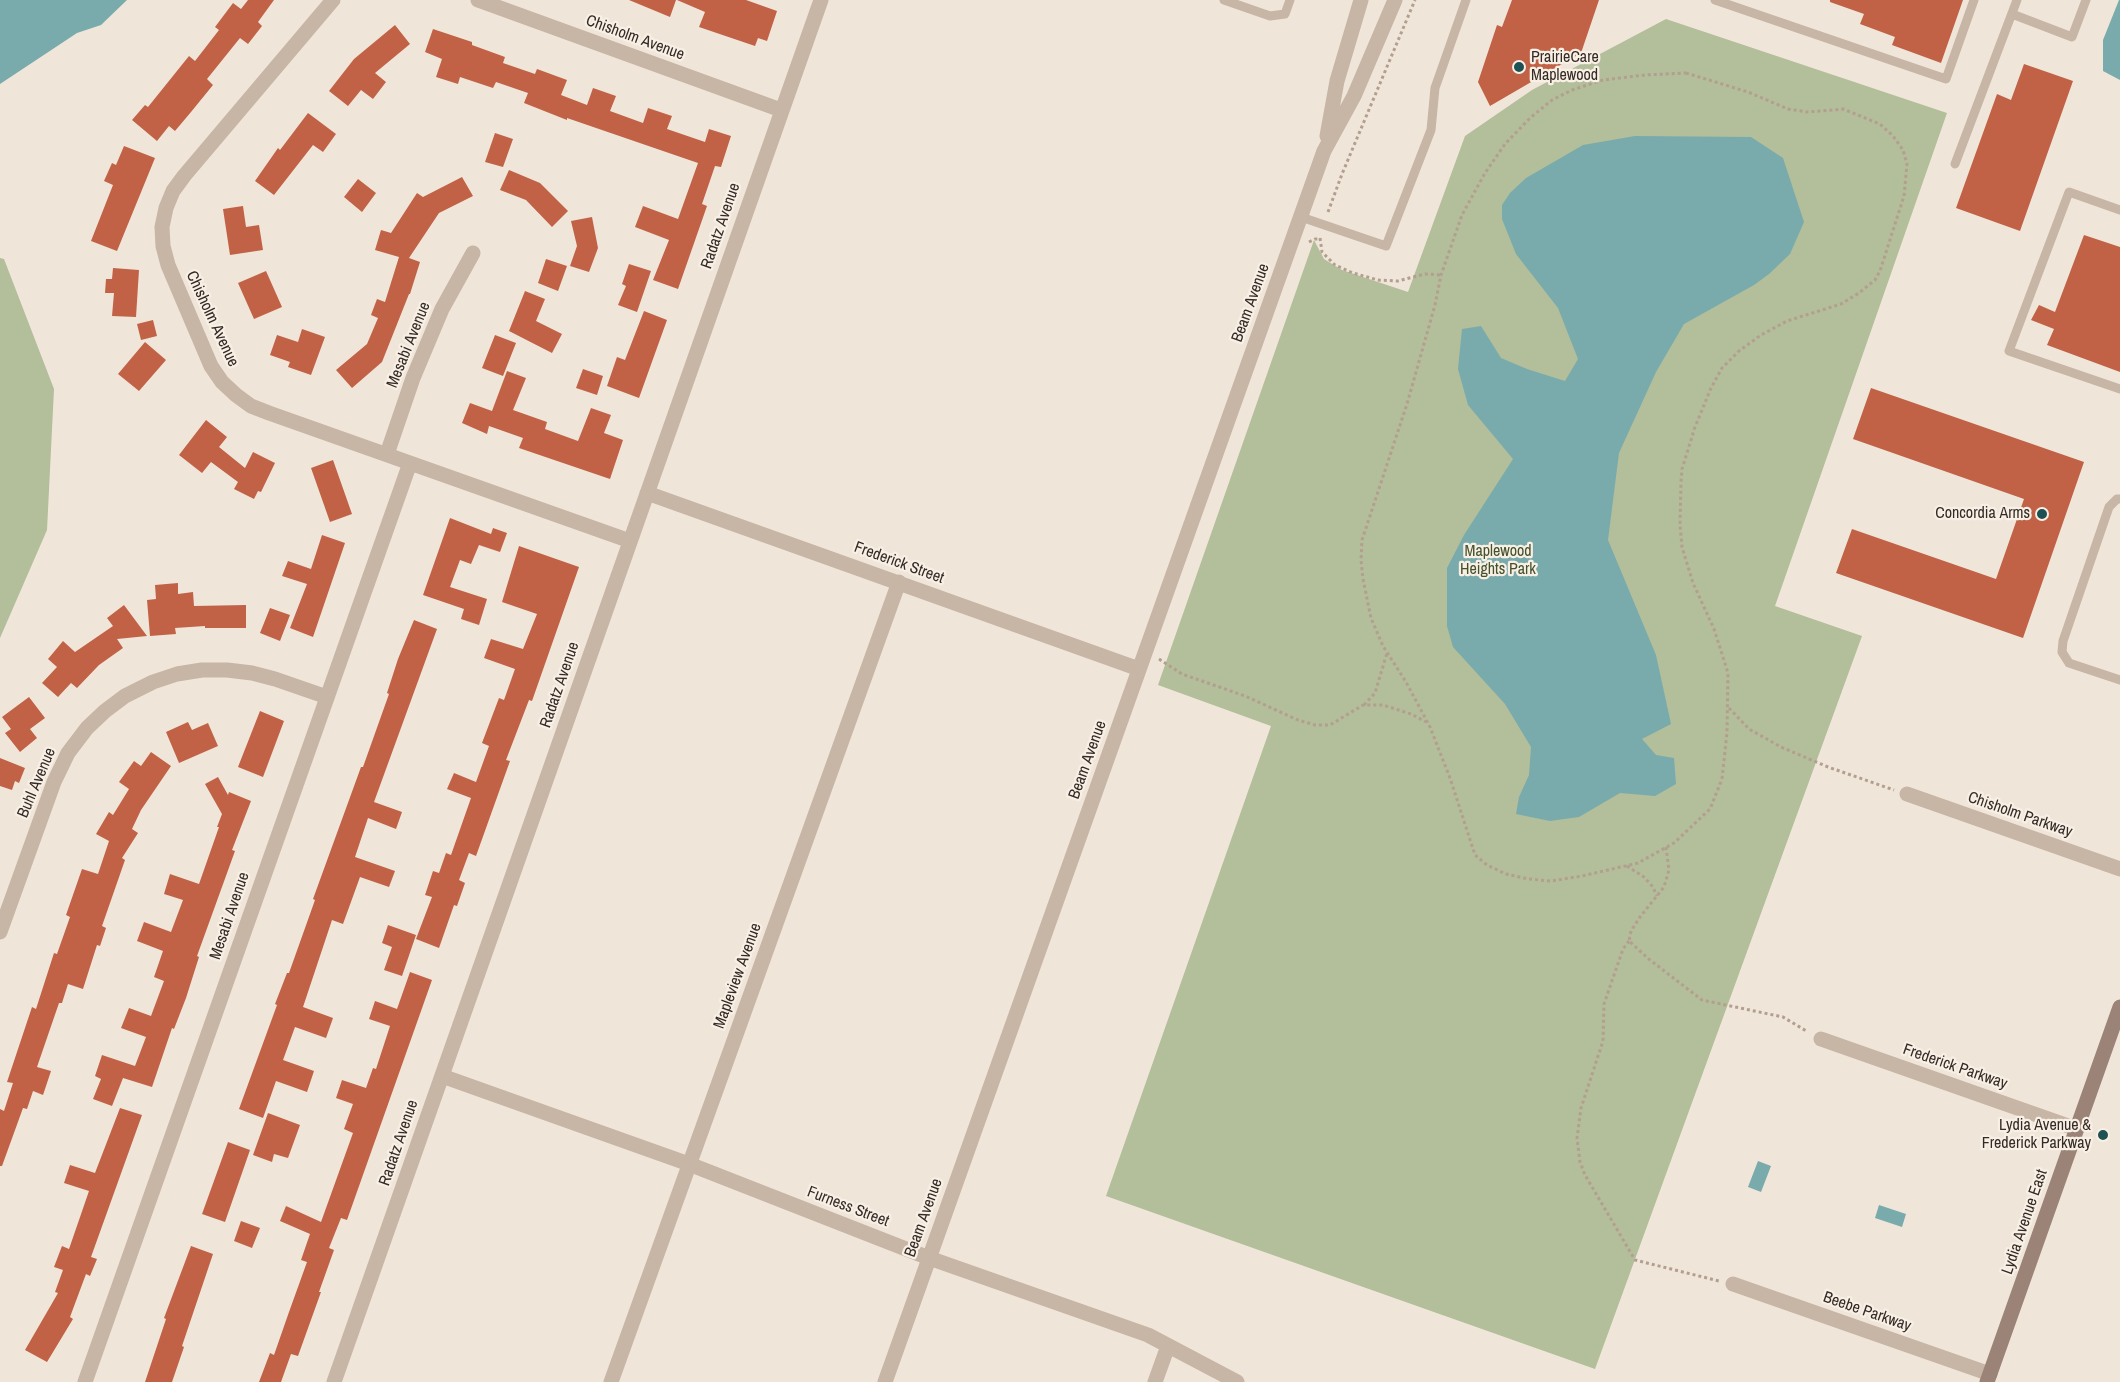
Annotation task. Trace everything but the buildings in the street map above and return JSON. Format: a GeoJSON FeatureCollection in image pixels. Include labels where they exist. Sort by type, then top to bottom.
{"type":"FeatureCollection","features":[{"type":"Feature","properties":{"kind":"street","name":"Chisholm Avenue"},"geometry":{"type":"LineString","coordinates":[[333,0],[191,167],[173,191],[166,208],[162,227],[163,246],[168,265],[211,366],[222,382],[251,406],[630,541]]}},
{"type":"Feature","properties":{"kind":"street","name":"Chisholm Avenue"},"geometry":{"type":"LineString","coordinates":[[478,0],[781,110]]}},
{"type":"Feature","properties":{"kind":"street","name":"Radatz Avenue"},"geometry":{"type":"LineString","coordinates":[[334,1382],[821,0]]}},
{"type":"Feature","properties":{"kind":"street","name":"Beam Avenue"},"geometry":{"type":"LineString","coordinates":[[885,1382],[1324,151],[1337,81],[1361,0]]}},
{"type":"Feature","properties":{"kind":"street","name":"Beam Avenue"},"geometry":{"type":"LineString","coordinates":[[1324,151],[1354,96],[1395,0]]}},
{"type":"Feature","properties":{"kind":"street","name":"Mesabi Avenue"},"geometry":{"type":"LineString","coordinates":[[387,454],[413,378],[441,309],[473,253]]}},
{"type":"Feature","properties":{"kind":"street","name":"Mesabi Avenue"},"geometry":{"type":"LineString","coordinates":[[85,1382],[410,463]]}},
{"type":"Feature","properties":{"kind":"street","name":"Frederick Street"},"geometry":{"type":"LineString","coordinates":[[646,493],[1139,669]]}},
{"type":"Feature","properties":{"kind":"street","name":"Mapleview Avenue"},"geometry":{"type":"LineString","coordinates":[[611,1382],[899,582]]}},
{"type":"Feature","properties":{"kind":"street","name":"Buhl Avenue"},"geometry":{"type":"LineString","coordinates":[[0,932],[54,782],[68,753],[87,728],[118,701],[153,682],[177,674],[202,670],[252,673],[327,698]]}},
{"type":"Feature","properties":{"kind":"street","name":"Chisholm Parkway"},"geometry":{"type":"LineString","coordinates":[[1907,794],[2120,869]]}},
{"type":"Feature","properties":{"kind":"street","name":"Lydia Avenue East"},"geometry":{"type":"LineString","coordinates":[[1989,1378],[2120,1007]]}},
{"type":"Feature","properties":{"kind":"street","name":"Frederick Parkway"},"geometry":{"type":"LineString","coordinates":[[1821,1039],[2077,1129]]}},
{"type":"Feature","properties":{"kind":"street","name":"Furness Street"},"geometry":{"type":"LineString","coordinates":[[442,1076],[689,1164],[929,1258],[1148,1335],[1237,1382]]}},
{"type":"Feature","properties":{"kind":"street","name":"Beebe Parkway"},"geometry":{"type":"LineString","coordinates":[[1733,1284],[1989,1378]]}},
{"type":"Feature","properties":{"kind":"street"},"geometry":{"type":"LineString","coordinates":[[1155,1382],[1168,1346]]}},
{"type":"Feature","properties":{"kind":"lane"},"geometry":{"type":"LineString","coordinates":[[1224,0],[1270,16],[1285,14],[1290,0]]}},
{"type":"Feature","properties":{"kind":"lane"},"geometry":{"type":"LineString","coordinates":[[1301,217],[1386,246],[1431,130],[1435,88],[1466,0]]}},
{"type":"Feature","properties":{"kind":"lane"},"geometry":{"type":"LineString","coordinates":[[1715,0],[1946,80],[1974,0]]}},
{"type":"Feature","properties":{"kind":"lane"},"geometry":{"type":"LineString","coordinates":[[1955,164],[2017,0]]}},
{"type":"Feature","properties":{"kind":"lane"},"geometry":{"type":"LineString","coordinates":[[2012,14],[2072,37],[2086,0]]}},
{"type":"Feature","properties":{"kind":"lane"},"geometry":{"type":"LineString","coordinates":[[2120,210],[2069,192],[2009,351],[2120,389]]}},
{"type":"Feature","properties":{"kind":"lane"},"geometry":{"type":"LineString","coordinates":[[2120,499],[2109,507],[2062,652],[2069,663],[2120,680]]}},
{"type":"Feature","properties":{"kind":"path"},"geometry":{"type":"LineString","coordinates":[[1415,0],[1342,174],[1319,239],[1322,252],[1335,265],[1353,273],[1378,280],[1398,280],[1425,274],[1441,275]]}},
{"type":"Feature","properties":{"kind":"path"},"geometry":{"type":"LineString","coordinates":[[1686,73],[1748,92],[1788,109],[1806,112],[1843,109],[1880,124],[1903,150],[1907,164],[1904,196],[1881,271],[1875,280],[1841,304],[1787,321],[1761,335],[1739,351],[1722,368],[1711,388],[1692,437],[1682,469],[1679,498],[1682,547],[1693,583],[1724,657],[1728,673],[1729,708],[1722,780],[1710,809],[1694,826],[1674,843],[1638,863],[1551,881],[1528,879],[1506,873],[1487,865],[1474,855],[1450,778],[1427,723],[1406,682],[1387,653],[1371,618],[1360,560],[1362,540],[1407,404],[1435,305],[1441,275],[1462,215],[1485,173],[1505,144],[1530,118],[1552,100],[1572,90],[1603,81],[1645,75],[1686,73]]}},
{"type":"Feature","properties":{"kind":"path"},"geometry":{"type":"LineString","coordinates":[[1145,650],[1182,674],[1245,696],[1298,720],[1315,725],[1330,725],[1363,705],[1375,693],[1387,653]]}},
{"type":"Feature","properties":{"kind":"path"},"geometry":{"type":"LineString","coordinates":[[1363,705],[1383,705],[1412,714],[1427,723]]}},
{"type":"Feature","properties":{"kind":"path"},"geometry":{"type":"LineString","coordinates":[[1729,708],[1749,729],[1781,747],[1828,767],[1907,794]]}},
{"type":"Feature","properties":{"kind":"path"},"geometry":{"type":"LineString","coordinates":[[1666,847],[1669,870],[1664,887],[1631,931],[1604,1004],[1603,1041],[1581,1108],[1577,1138],[1580,1162],[1585,1175],[1635,1260],[1733,1284]]}},
{"type":"Feature","properties":{"kind":"path"},"geometry":{"type":"LineString","coordinates":[[1626,866],[1644,877],[1657,896]]}},
{"type":"Feature","properties":{"kind":"path"},"geometry":{"type":"LineString","coordinates":[[1629,941],[1701,1000],[1783,1017],[1821,1039]]}},
{"type":"Feature","properties":{"kind":"green space","name":"Maplewood Heights Park"},"geometry":{"type":"Polygon","coordinates":[[[1666,19],[1947,113],[1775,606],[1862,636],[1595,1369],[1106,1196],[1271,726],[1158,685],[1314,240],[1324,259],[1342,270],[1408,292],[1465,136],[1532,90],[1666,19]]]}},
{"type":"Feature","properties":{"kind":"green space"},"geometry":{"type":"Polygon","coordinates":[[[0,258],[4,259],[54,389],[47,530],[0,638],[0,258]]]}},
{"type":"Feature","properties":{"kind":"water"},"geometry":{"type":"Polygon","coordinates":[[[0,0],[127,0],[101,25],[77,33],[0,84],[0,0]]]}},
{"type":"Feature","properties":{"kind":"water"},"geometry":{"type":"Polygon","coordinates":[[[2119,0],[2120,80],[2103,71],[2103,40],[2119,0]]]}},
{"type":"Feature","properties":{"kind":"water"},"geometry":{"type":"Polygon","coordinates":[[[1635,136],[1751,137],[1783,158],[1804,222],[1790,254],[1769,274],[1754,285],[1684,324],[1656,372],[1619,453],[1608,540],[1656,655],[1671,724],[1642,739],[1656,755],[1674,758],[1676,784],[1655,796],[1620,793],[1579,817],[1550,821],[1516,814],[1519,797],[1529,775],[1531,747],[1505,704],[1453,647],[1447,626],[1447,568],[1464,535],[1513,459],[1468,405],[1458,369],[1462,329],[1481,326],[1501,358],[1565,381],[1578,359],[1558,308],[1516,254],[1502,219],[1502,205],[1510,193],[1526,178],[1583,145],[1635,136]]]}},
{"type":"Feature","properties":{"kind":"water"},"geometry":{"type":"Polygon","coordinates":[[[1758,1161],[1771,1166],[1761,1192],[1748,1187],[1758,1161]]]}},
{"type":"Feature","properties":{"kind":"water"},"geometry":{"type":"Polygon","coordinates":[[[1879,1205],[1906,1214],[1902,1227],[1875,1218],[1879,1205]]]}},
{"type":"Feature","properties":{"kind":"place","name":"PrairieCare Maplewood"},"geometry":{"type":"Point","coordinates":[1519,67]}},
{"type":"Feature","properties":{"kind":"place","name":"Concordia Arms"},"geometry":{"type":"Point","coordinates":[2042,514]}},
{"type":"Feature","properties":{"kind":"place","name":"Lydia Avenue & Frederick Parkway"},"geometry":{"type":"Point","coordinates":[2103,1135]}}]}
